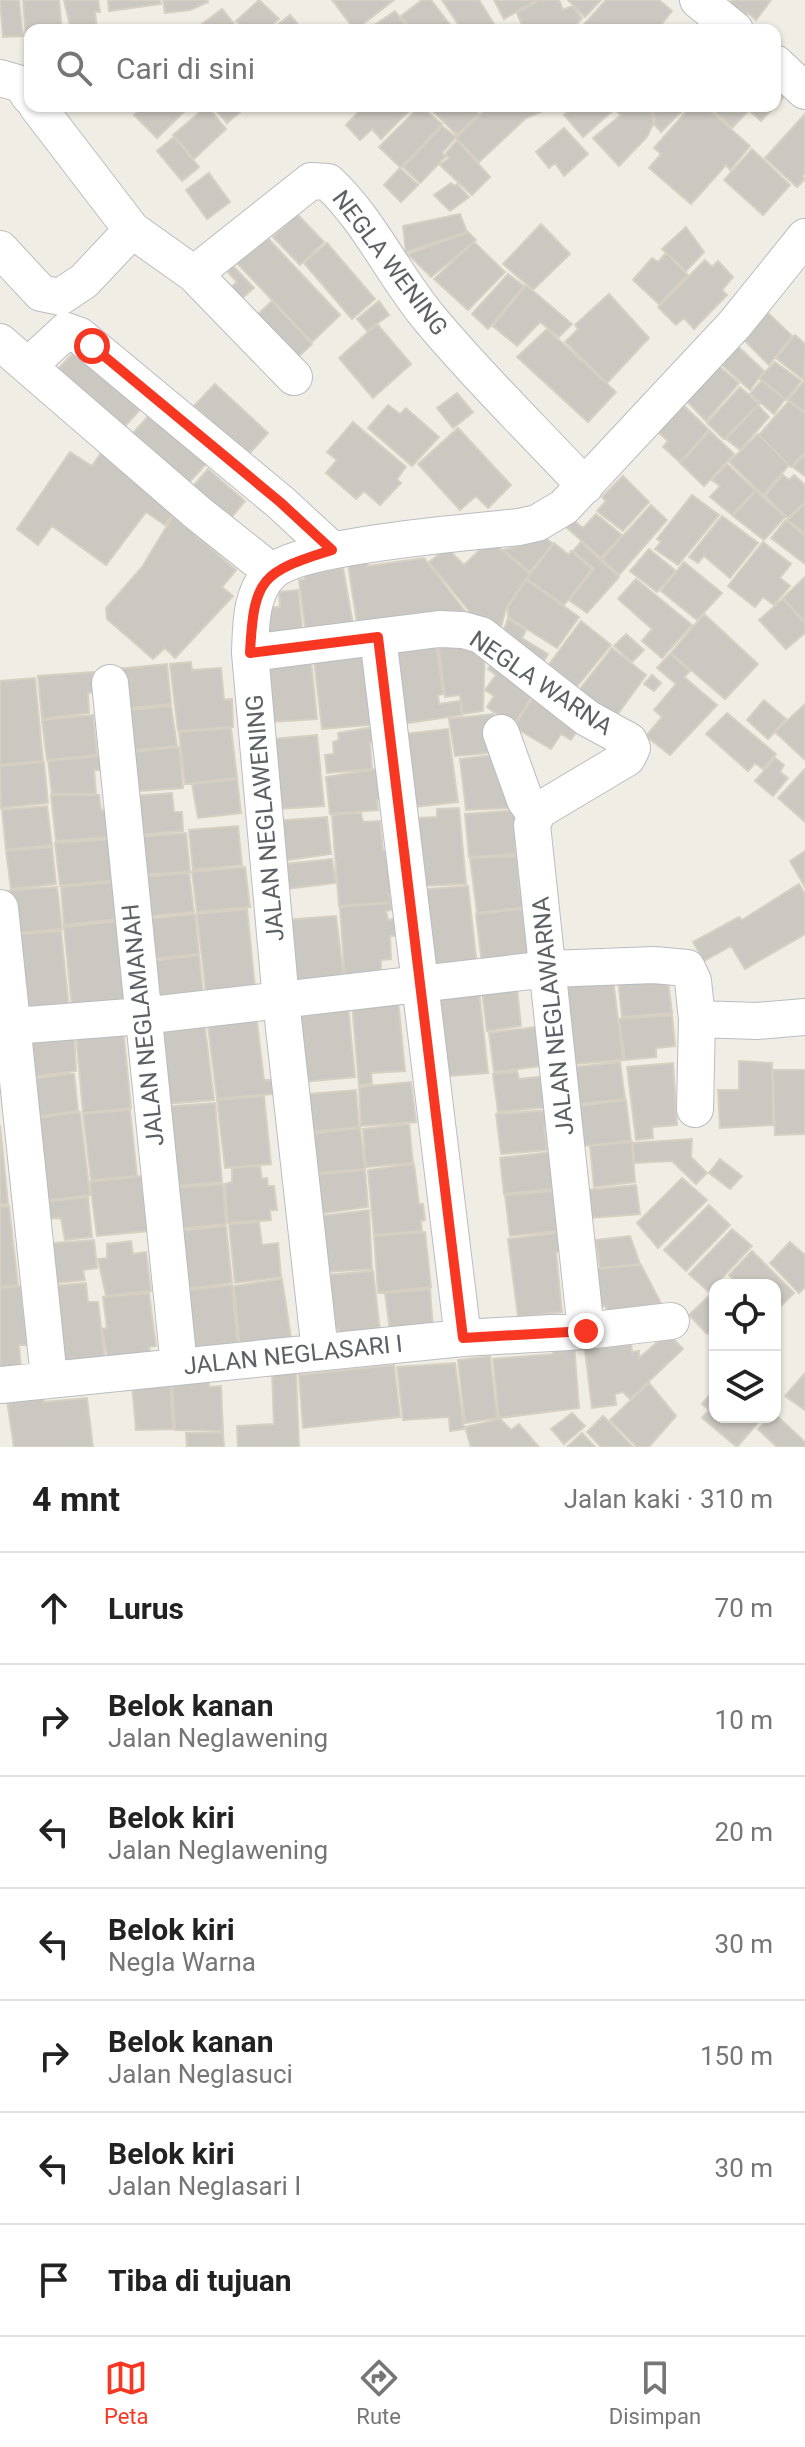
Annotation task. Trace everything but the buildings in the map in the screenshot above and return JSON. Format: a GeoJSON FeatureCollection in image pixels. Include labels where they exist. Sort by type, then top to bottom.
{"type":"FeatureCollection","features":[{"type":"Feature","properties":{"kind":"street"},"geometry":{"type":"LineString","coordinates":[[698,0],[728,24]]}},
{"type":"Feature","properties":{"kind":"street"},"geometry":{"type":"LineString","coordinates":[[0,59],[24,60]]}},
{"type":"Feature","properties":{"kind":"street"},"geometry":{"type":"LineString","coordinates":[[781,69],[805,91]]}},
{"type":"Feature","properties":{"kind":"street"},"geometry":{"type":"LineString","coordinates":[[0,78],[21,84],[24,88]]}},
{"type":"Feature","properties":{"kind":"street"},"geometry":{"type":"LineString","coordinates":[[42,112],[132,230],[194,274],[294,377]]}},
{"type":"Feature","properties":{"kind":"street","name":"NEGLA WENING"},"geometry":{"type":"LineString","coordinates":[[194,274],[311,181],[328,182],[366,224],[390,268],[430,320],[585,486]]}},
{"type":"Feature","properties":{"kind":"street"},"geometry":{"type":"LineString","coordinates":[[0,249],[41,293],[60,297],[84,281],[132,230]]}},
{"type":"Feature","properties":{"kind":"street"},"geometry":{"type":"LineString","coordinates":[[0,342],[199,514],[272,572],[332,550],[537,523],[564,507],[802,248]]}},
{"type":"Feature","properties":{"kind":"street"},"geometry":{"type":"LineString","coordinates":[[39,356],[66,331],[80,336],[280,502],[332,550]]}},
{"type":"Feature","properties":{"kind":"street","name":"JALAN NEGLAWENING"},"geometry":{"type":"LineString","coordinates":[[272,572],[264,583],[252,615],[250,653],[281,1001],[320,1352]]}},
{"type":"Feature","properties":{"kind":"street","name":"NEGLA WARNA"},"geometry":{"type":"LineString","coordinates":[[250,653],[439,629],[463,630],[481,635],[587,718],[629,741],[630,752],[535,814]]}},
{"type":"Feature","properties":{"kind":"street"},"geometry":{"type":"LineString","coordinates":[[378,637],[463,1338]]}},
{"type":"Feature","properties":{"kind":"street","name":"JALAN NEGLAMANAH"},"geometry":{"type":"LineString","coordinates":[[110,683],[179,1366]]}},
{"type":"Feature","properties":{"kind":"street"},"geometry":{"type":"LineString","coordinates":[[501,733],[525,800],[535,814]]}},
{"type":"Feature","properties":{"kind":"street","name":"JALAN NEGLAWARNA"},"geometry":{"type":"LineString","coordinates":[[535,814],[532,825],[586,1331]]}},
{"type":"Feature","properties":{"kind":"street"},"geometry":{"type":"LineString","coordinates":[[0,908],[6,1026],[49,1378]]}},
{"type":"Feature","properties":{"kind":"street"},"geometry":{"type":"LineString","coordinates":[[6,1026],[142,1016],[419,987],[549,969],[684,966],[693,981],[697,1019],[695,1109]]}},
{"type":"Feature","properties":{"kind":"street"},"geometry":{"type":"LineString","coordinates":[[697,1019],[757,1021],[805,1017]]}},
{"type":"Feature","properties":{"kind":"street","name":"JALAN NEGLASARI I"},"geometry":{"type":"LineString","coordinates":[[0,1385],[463,1338],[586,1331],[671,1321]]}},
{"type":"Feature","properties":{"kind":"route"},"geometry":{"type":"LineString","coordinates":[[92,346],[280,502],[332,550],[272,572],[257,596],[252,615],[250,653],[378,637],[463,1338],[586,1331]]}}]}
